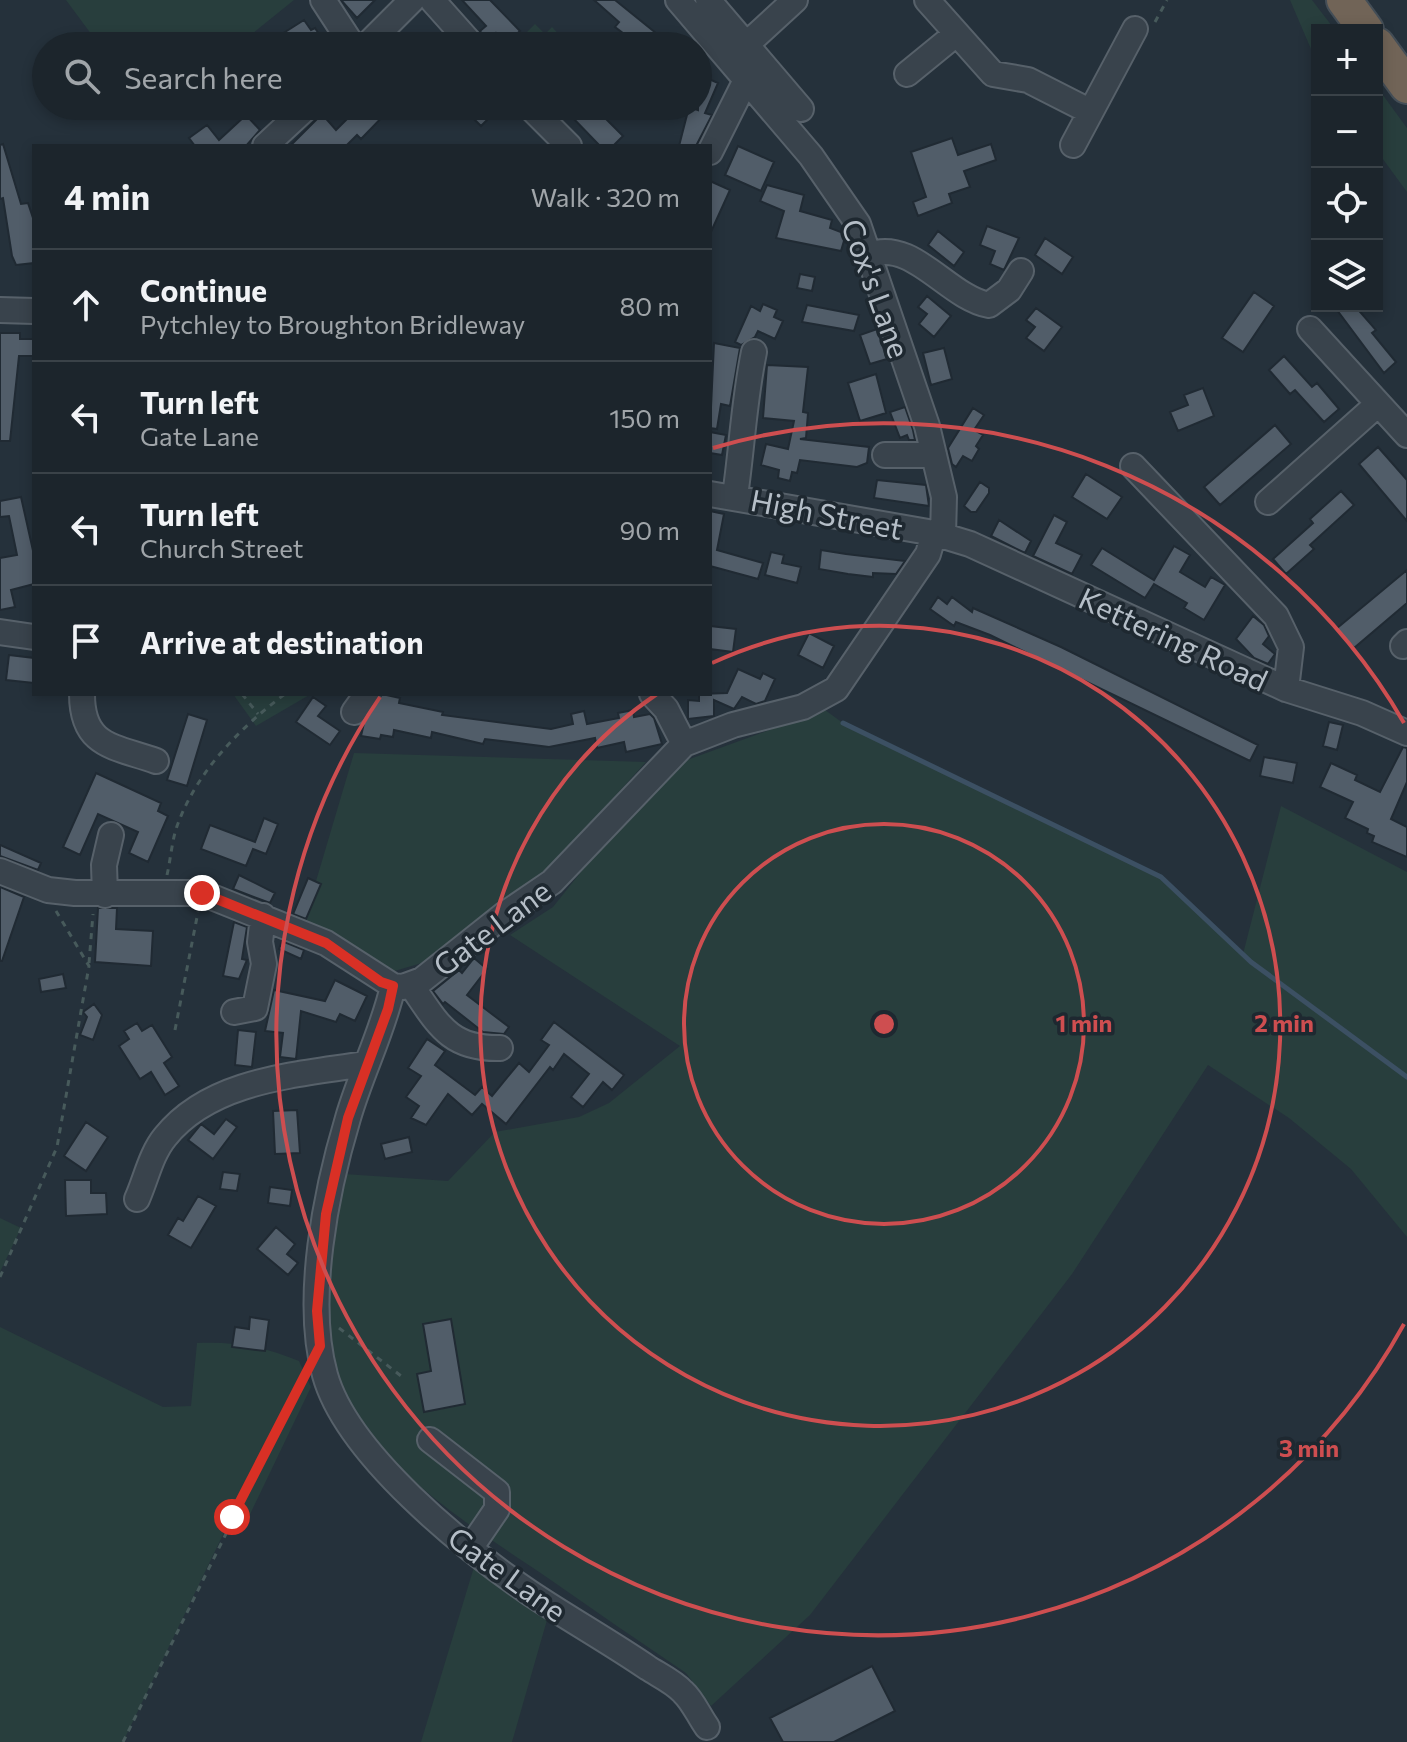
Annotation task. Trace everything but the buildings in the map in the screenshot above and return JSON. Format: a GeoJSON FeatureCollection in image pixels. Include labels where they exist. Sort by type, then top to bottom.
{"type":"FeatureCollection","features":[{"type":"Feature","properties":{"kind":"highway"},"geometry":{"type":"LineString","coordinates":[[1344,0],[1362,24]]}},
{"type":"Feature","properties":{"kind":"highway"},"geometry":{"type":"LineString","coordinates":[[1383,53],[1407,86]]}},
{"type":"Feature","properties":{"kind":"street"},"geometry":{"type":"LineString","coordinates":[[323,0],[344,32]]}},
{"type":"Feature","properties":{"kind":"street"},"geometry":{"type":"LineString","coordinates":[[380,32],[412,0]]}},
{"type":"Feature","properties":{"kind":"street"},"geometry":{"type":"LineString","coordinates":[[432,0],[461,32]]}},
{"type":"Feature","properties":{"kind":"street","name":"Cox's Lane"},"geometry":{"type":"LineString","coordinates":[[678,0],[705,32]]}},
{"type":"Feature","properties":{"kind":"street"},"geometry":{"type":"LineString","coordinates":[[747,44],[795,0]]}},
{"type":"Feature","properties":{"kind":"street"},"geometry":{"type":"LineString","coordinates":[[927,0],[993,74],[1028,80],[1089,111]]}},
{"type":"Feature","properties":{"kind":"street"},"geometry":{"type":"LineString","coordinates":[[711,5],[801,109]]}},
{"type":"Feature","properties":{"kind":"street"},"geometry":{"type":"LineString","coordinates":[[1073,145],[1135,29]]}},
{"type":"Feature","properties":{"kind":"street"},"geometry":{"type":"LineString","coordinates":[[907,74],[956,34]]}},
{"type":"Feature","properties":{"kind":"street","name":"Cox's Lane"},"geometry":{"type":"LineString","coordinates":[[712,40],[842,198],[858,224],[934,455],[944,497],[938,534]]}},
{"type":"Feature","properties":{"kind":"street"},"geometry":{"type":"LineString","coordinates":[[712,147],[737,91],[746,80]]}},
{"type":"Feature","properties":{"kind":"street"},"geometry":{"type":"LineString","coordinates":[[267,144],[293,120]]}},
{"type":"Feature","properties":{"kind":"street"},"geometry":{"type":"LineString","coordinates":[[543,120],[567,144]]}},
{"type":"Feature","properties":{"kind":"street"},"geometry":{"type":"LineString","coordinates":[[869,255],[883,249],[898,253],[972,302],[989,305],[1009,290],[1021,271]]}},
{"type":"Feature","properties":{"kind":"street"},"geometry":{"type":"LineString","coordinates":[[0,310],[32,311]]}},
{"type":"Feature","properties":{"kind":"street"},"geometry":{"type":"LineString","coordinates":[[1310,329],[1407,435]]}},
{"type":"Feature","properties":{"kind":"street"},"geometry":{"type":"LineString","coordinates":[[735,496],[746,390],[754,352]]}},
{"type":"Feature","properties":{"kind":"street"},"geometry":{"type":"LineString","coordinates":[[1268,502],[1378,404]]}},
{"type":"Feature","properties":{"kind":"street"},"geometry":{"type":"LineString","coordinates":[[885,455],[934,455]]}},
{"type":"Feature","properties":{"kind":"street"},"geometry":{"type":"LineString","coordinates":[[1133,466],[1276,616],[1291,647],[1286,689]]}},
{"type":"Feature","properties":{"kind":"street","name":"High Street"},"geometry":{"type":"LineString","coordinates":[[712,494],[938,534]]}},
{"type":"Feature","properties":{"kind":"street","name":"Kettering Road"},"geometry":{"type":"LineString","coordinates":[[938,534],[970,544],[1286,689],[1362,713],[1407,733]]}},
{"type":"Feature","properties":{"kind":"street","name":"Gate Lane"},"geometry":{"type":"LineString","coordinates":[[707,1727],[683,1691],[529,1592],[471,1547],[407,1491],[346,1420],[325,1376],[320,1346],[317,1311],[326,1214],[348,1118],[365,1064],[388,1009],[402,986],[552,882],[684,744],[733,725],[803,707],[836,689],[928,554],[938,534]]}},
{"type":"Feature","properties":{"kind":"street"},"geometry":{"type":"LineString","coordinates":[[0,632],[32,637]]}},
{"type":"Feature","properties":{"kind":"street"},"geometry":{"type":"LineString","coordinates":[[82,696],[83,720],[94,736],[156,761]]}},
{"type":"Feature","properties":{"kind":"street"},"geometry":{"type":"LineString","coordinates":[[654,696],[666,709],[684,744]]}},
{"type":"Feature","properties":{"kind":"street"},"geometry":{"type":"LineString","coordinates":[[100,895],[111,835]]}},
{"type":"Feature","properties":{"kind":"street"},"geometry":{"type":"LineString","coordinates":[[0,871],[48,890],[100,895],[163,890],[202,893],[326,943],[381,982],[402,986],[442,1029],[472,1049],[500,1048]]}},
{"type":"Feature","properties":{"kind":"street"},"geometry":{"type":"LineString","coordinates":[[234,1012],[255,1008],[264,964],[260,942],[263,916]]}},
{"type":"Feature","properties":{"kind":"street"},"geometry":{"type":"LineString","coordinates":[[137,1199],[165,1137],[207,1104],[275,1076],[365,1064]]}},
{"type":"Feature","properties":{"kind":"street"},"geometry":{"type":"LineString","coordinates":[[430,1440],[497,1492],[497,1509],[471,1547]]}},
{"type":"Feature","properties":{"kind":"path"},"geometry":{"type":"LineString","coordinates":[[244,696],[258,714]]}},
{"type":"Feature","properties":{"kind":"path"},"geometry":{"type":"LineString","coordinates":[[163,890],[179,821],[209,770],[258,714],[282,696]]}},
{"type":"Feature","properties":{"kind":"path"},"geometry":{"type":"LineString","coordinates":[[48,890],[48,898],[89,966]]}},
{"type":"Feature","properties":{"kind":"path"},"geometry":{"type":"LineString","coordinates":[[175,1030],[202,893]]}},
{"type":"Feature","properties":{"kind":"path"},"geometry":{"type":"LineString","coordinates":[[0,1277],[57,1147],[100,895]]}},
{"type":"Feature","properties":{"kind":"path"},"geometry":{"type":"LineString","coordinates":[[317,1311],[405,1379]]}},
{"type":"Feature","properties":{"kind":"path"},"geometry":{"type":"LineString","coordinates":[[123,1742],[320,1346]]}},
{"type":"Feature","properties":{"kind":"green space"},"geometry":{"type":"Polygon","coordinates":[[[66,0],[294,0],[254,32],[90,32],[66,0]]]}},
{"type":"Feature","properties":{"kind":"green space"},"geometry":{"type":"Polygon","coordinates":[[[1290,0],[1312,0],[1330,24],[1311,24],[1311,49],[1290,0]]]}},
{"type":"Feature","properties":{"kind":"green space"},"geometry":{"type":"Polygon","coordinates":[[[535,24],[543,32],[527,32],[535,24]]]}},
{"type":"Feature","properties":{"kind":"green space"},"geometry":{"type":"Polygon","coordinates":[[[1383,95],[1407,128],[1407,192],[1383,159],[1383,95]]]}},
{"type":"Feature","properties":{"kind":"green space"},"geometry":{"type":"Polygon","coordinates":[[[234,696],[308,696],[256,726],[234,696]]]}},
{"type":"Feature","properties":{"kind":"green space"},"geometry":{"type":"Polygon","coordinates":[[[825,710],[843,723],[1161,877],[1243,954],[1281,806],[1407,872],[1407,1237],[1351,1169],[1289,1118],[1208,1065],[1072,1274],[810,1615],[711,1706],[686,1673],[455,1514],[392,1461],[366,1433],[347,1403],[335,1373],[329,1323],[333,1248],[344,1174],[448,1181],[495,1132],[579,1117],[609,1103],[680,1046],[510,935],[553,907],[632,808],[676,764],[825,710]]]}},
{"type":"Feature","properties":{"kind":"green space"},"geometry":{"type":"Polygon","coordinates":[[[354,753],[646,762],[544,874],[425,962],[381,975],[303,925],[354,753]]]}},
{"type":"Feature","properties":{"kind":"green space"},"geometry":{"type":"Polygon","coordinates":[[[0,1218],[21,1228],[0,1272],[0,1218]]]}},
{"type":"Feature","properties":{"kind":"green space"},"geometry":{"type":"Polygon","coordinates":[[[0,1327],[163,1407],[191,1406],[197,1343],[236,1344],[287,1356],[299,1361],[311,1387],[241,1533],[231,1518],[123,1742],[0,1742],[0,1327]]]}},
{"type":"Feature","properties":{"kind":"green space"},"geometry":{"type":"Polygon","coordinates":[[[474,1567],[547,1620],[512,1742],[421,1742],[474,1567]]]}},
{"type":"Feature","properties":{"kind":"waterway"},"geometry":{"type":"LineString","coordinates":[[843,723],[1161,877],[1251,962],[1407,1077]]}},
{"type":"Feature","properties":{"kind":"route"},"geometry":{"type":"LineString","coordinates":[[202,893],[326,943],[381,982],[393,986],[388,1009],[365,1064],[348,1118],[326,1214],[317,1311],[320,1346],[232,1517]]}}]}
